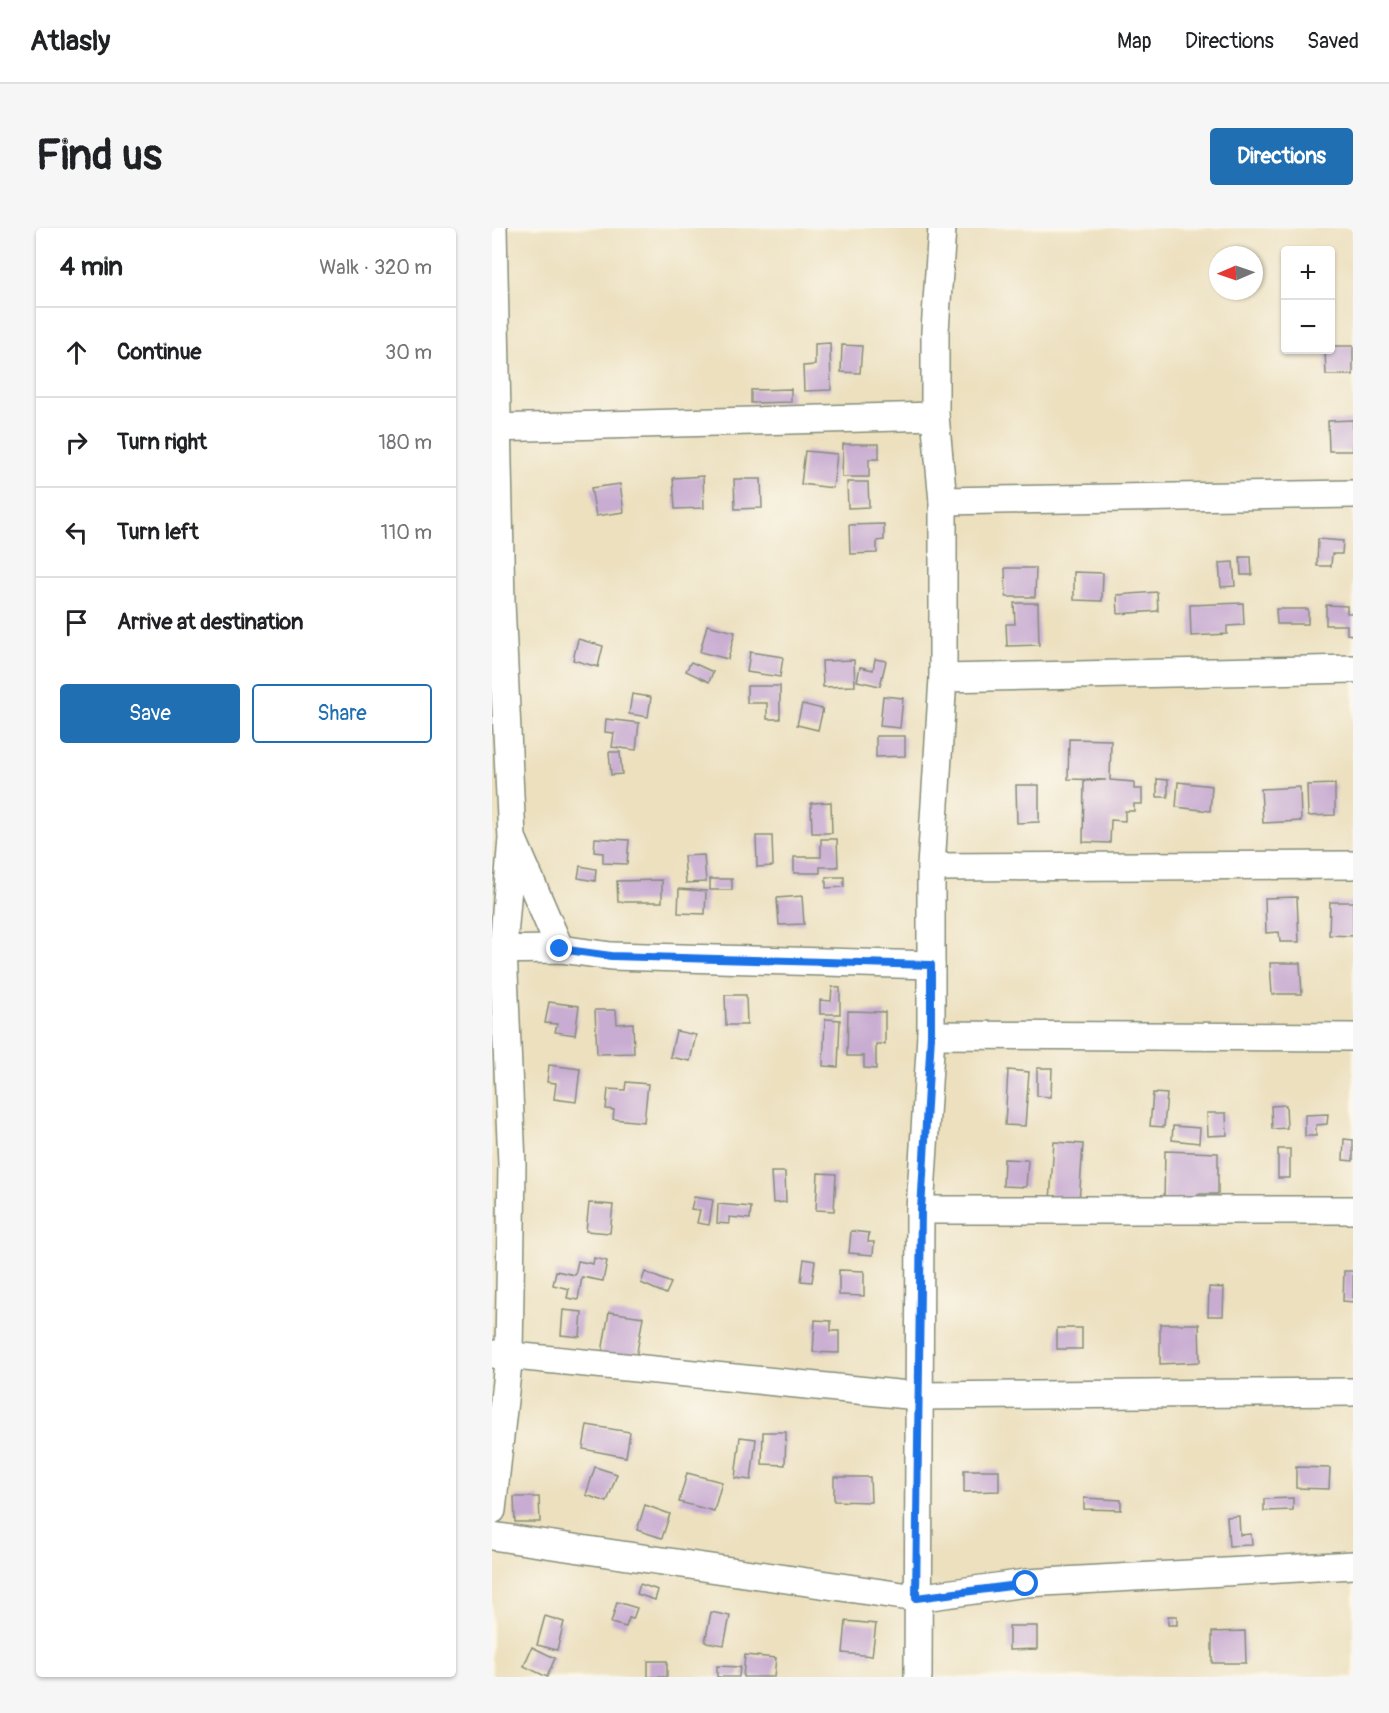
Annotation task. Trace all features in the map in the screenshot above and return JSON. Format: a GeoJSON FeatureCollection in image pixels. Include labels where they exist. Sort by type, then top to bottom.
{"type":"FeatureCollection","features":[{"type":"Feature","properties":{"kind":"street"},"geometry":{"type":"LineString","coordinates":[[493,228],[496,603],[501,785],[512,838],[560,949]]}},
{"type":"Feature","properties":{"kind":"street"},"geometry":{"type":"LineString","coordinates":[[918,1677],[916,1598],[921,1210],[931,1035],[931,867],[943,678],[943,501],[935,416],[935,331],[942,228]]}},
{"type":"Feature","properties":{"kind":"street"},"geometry":{"type":"LineString","coordinates":[[495,428],[935,416]]}},
{"type":"Feature","properties":{"kind":"street"},"geometry":{"type":"LineString","coordinates":[[943,501],[1353,494]]}},
{"type":"Feature","properties":{"kind":"street"},"geometry":{"type":"LineString","coordinates":[[943,678],[1353,669]]}},
{"type":"Feature","properties":{"kind":"street"},"geometry":{"type":"LineString","coordinates":[[492,1510],[512,1164],[497,950],[512,838]]}},
{"type":"Feature","properties":{"kind":"street"},"geometry":{"type":"LineString","coordinates":[[931,867],[1353,866]]}},
{"type":"Feature","properties":{"kind":"street"},"geometry":{"type":"LineString","coordinates":[[497,950],[560,949],[611,956],[931,965]]}},
{"type":"Feature","properties":{"kind":"street"},"geometry":{"type":"LineString","coordinates":[[931,1035],[1353,1037]]}},
{"type":"Feature","properties":{"kind":"street"},"geometry":{"type":"LineString","coordinates":[[921,1210],[1353,1210]]}},
{"type":"Feature","properties":{"kind":"street"},"geometry":{"type":"LineString","coordinates":[[501,1354],[918,1396],[1353,1392]]}},
{"type":"Feature","properties":{"kind":"street"},"geometry":{"type":"LineString","coordinates":[[492,1536],[916,1598],[1026,1584],[1353,1565]]}},
{"type":"Feature","properties":{"kind":"building"},"geometry":{"type":"Polygon","coordinates":[[[830,343],[831,390],[804,391],[803,366],[815,365],[815,344],[830,343]]]}},
{"type":"Feature","properties":{"kind":"building"},"geometry":{"type":"Polygon","coordinates":[[[842,345],[862,346],[860,373],[841,372],[842,345]]]}},
{"type":"Feature","properties":{"kind":"building"},"geometry":{"type":"Polygon","coordinates":[[[1335,346],[1353,346],[1353,375],[1326,375],[1325,354],[1335,354],[1335,346]]]}},
{"type":"Feature","properties":{"kind":"building"},"geometry":{"type":"Polygon","coordinates":[[[791,389],[791,402],[751,403],[751,390],[791,389]]]}},
{"type":"Feature","properties":{"kind":"building"},"geometry":{"type":"Polygon","coordinates":[[[1353,420],[1353,451],[1329,451],[1328,421],[1353,420]]]}},
{"type":"Feature","properties":{"kind":"building"},"geometry":{"type":"Polygon","coordinates":[[[843,444],[879,444],[879,459],[869,459],[869,477],[842,477],[843,444]]]}},
{"type":"Feature","properties":{"kind":"building"},"geometry":{"type":"Polygon","coordinates":[[[805,451],[837,454],[833,488],[801,484],[805,451]]]}},
{"type":"Feature","properties":{"kind":"building"},"geometry":{"type":"Polygon","coordinates":[[[703,476],[704,508],[675,509],[673,478],[703,476]]]}},
{"type":"Feature","properties":{"kind":"building"},"geometry":{"type":"Polygon","coordinates":[[[734,479],[761,479],[762,508],[735,509],[734,479]]]}},
{"type":"Feature","properties":{"kind":"building"},"geometry":{"type":"Polygon","coordinates":[[[847,482],[868,482],[869,507],[848,508],[847,482]]]}},
{"type":"Feature","properties":{"kind":"building"},"geometry":{"type":"Polygon","coordinates":[[[620,484],[624,512],[596,516],[591,488],[620,484]]]}},
{"type":"Feature","properties":{"kind":"building"},"geometry":{"type":"Polygon","coordinates":[[[884,524],[884,540],[877,541],[877,553],[850,554],[849,525],[884,524]]]}},
{"type":"Feature","properties":{"kind":"building"},"geometry":{"type":"Polygon","coordinates":[[[1318,539],[1343,541],[1342,554],[1332,554],[1331,566],[1317,566],[1318,539]]]}},
{"type":"Feature","properties":{"kind":"building"},"geometry":{"type":"Polygon","coordinates":[[[1240,557],[1251,557],[1252,575],[1241,575],[1240,557]]]}},
{"type":"Feature","properties":{"kind":"building"},"geometry":{"type":"Polygon","coordinates":[[[1233,562],[1235,586],[1221,587],[1219,563],[1233,562]]]}},
{"type":"Feature","properties":{"kind":"building"},"geometry":{"type":"Polygon","coordinates":[[[1005,568],[1036,568],[1035,597],[1006,597],[1005,568]]]}},
{"type":"Feature","properties":{"kind":"building"},"geometry":{"type":"Polygon","coordinates":[[[1074,572],[1103,573],[1102,601],[1074,600],[1074,572]]]}},
{"type":"Feature","properties":{"kind":"building"},"geometry":{"type":"Polygon","coordinates":[[[1157,592],[1158,611],[1118,614],[1117,595],[1157,592]]]}},
{"type":"Feature","properties":{"kind":"building"},"geometry":{"type":"Polygon","coordinates":[[[1014,603],[1038,603],[1039,645],[1007,646],[1006,624],[1015,624],[1014,603]]]}},
{"type":"Feature","properties":{"kind":"building"},"geometry":{"type":"Polygon","coordinates":[[[1243,603],[1244,625],[1227,626],[1227,634],[1191,636],[1190,605],[1243,603]]]}},
{"type":"Feature","properties":{"kind":"building"},"geometry":{"type":"Polygon","coordinates":[[[1326,605],[1347,606],[1347,613],[1353,613],[1353,635],[1347,634],[1347,625],[1326,625],[1326,605]]]}},
{"type":"Feature","properties":{"kind":"building"},"geometry":{"type":"Polygon","coordinates":[[[1276,609],[1308,609],[1308,624],[1277,624],[1276,609]]]}},
{"type":"Feature","properties":{"kind":"building"},"geometry":{"type":"Polygon","coordinates":[[[707,625],[735,632],[728,659],[700,652],[707,625]]]}},
{"type":"Feature","properties":{"kind":"building"},"geometry":{"type":"Polygon","coordinates":[[[578,639],[603,646],[598,667],[573,660],[578,639]]]}},
{"type":"Feature","properties":{"kind":"building"},"geometry":{"type":"Polygon","coordinates":[[[750,652],[783,657],[780,677],[747,672],[750,652]]]}},
{"type":"Feature","properties":{"kind":"building"},"geometry":{"type":"Polygon","coordinates":[[[875,659],[886,661],[880,686],[857,681],[860,667],[873,670],[875,659]]]}},
{"type":"Feature","properties":{"kind":"building"},"geometry":{"type":"Polygon","coordinates":[[[854,660],[855,686],[823,687],[822,661],[854,660]]]}},
{"type":"Feature","properties":{"kind":"building"},"geometry":{"type":"Polygon","coordinates":[[[691,662],[713,672],[709,682],[686,671],[691,662]]]}},
{"type":"Feature","properties":{"kind":"building"},"geometry":{"type":"Polygon","coordinates":[[[747,686],[780,686],[780,719],[767,719],[767,703],[747,703],[747,686]]]}},
{"type":"Feature","properties":{"kind":"building"},"geometry":{"type":"Polygon","coordinates":[[[632,694],[651,697],[648,717],[629,714],[632,694]]]}},
{"type":"Feature","properties":{"kind":"building"},"geometry":{"type":"Polygon","coordinates":[[[883,696],[903,698],[900,728],[880,726],[883,696]]]}},
{"type":"Feature","properties":{"kind":"building"},"geometry":{"type":"Polygon","coordinates":[[[802,704],[823,709],[818,730],[797,725],[802,704]]]}},
{"type":"Feature","properties":{"kind":"building"},"geometry":{"type":"Polygon","coordinates":[[[606,719],[639,723],[636,750],[612,747],[614,733],[605,732],[606,719]]]}},
{"type":"Feature","properties":{"kind":"building"},"geometry":{"type":"Polygon","coordinates":[[[876,736],[905,736],[905,756],[876,757],[876,736]]]}},
{"type":"Feature","properties":{"kind":"building"},"geometry":{"type":"Polygon","coordinates":[[[1069,739],[1111,740],[1110,780],[1134,782],[1134,789],[1142,789],[1142,804],[1134,804],[1134,811],[1125,811],[1125,821],[1111,820],[1110,843],[1083,842],[1084,781],[1106,780],[1068,779],[1069,739]]]}},
{"type":"Feature","properties":{"kind":"building"},"geometry":{"type":"Polygon","coordinates":[[[609,752],[620,752],[622,774],[611,775],[609,752]]]}},
{"type":"Feature","properties":{"kind":"building"},"geometry":{"type":"Polygon","coordinates":[[[1157,779],[1168,780],[1168,797],[1157,797],[1157,779]]]}},
{"type":"Feature","properties":{"kind":"building"},"geometry":{"type":"Polygon","coordinates":[[[1178,782],[1212,786],[1210,811],[1176,807],[1178,782]]]}},
{"type":"Feature","properties":{"kind":"building"},"geometry":{"type":"Polygon","coordinates":[[[1335,784],[1335,815],[1308,816],[1307,785],[1335,784]]]}},
{"type":"Feature","properties":{"kind":"building"},"geometry":{"type":"Polygon","coordinates":[[[1016,785],[1039,785],[1039,822],[1017,823],[1016,785]]]}},
{"type":"Feature","properties":{"kind":"building"},"geometry":{"type":"Polygon","coordinates":[[[1300,787],[1301,821],[1263,823],[1261,789],[1300,787]]]}},
{"type":"Feature","properties":{"kind":"building"},"geometry":{"type":"Polygon","coordinates":[[[831,802],[832,833],[812,833],[811,803],[831,802]]]}},
{"type":"Feature","properties":{"kind":"building"},"geometry":{"type":"Polygon","coordinates":[[[756,836],[772,836],[773,866],[757,867],[756,836]]]}},
{"type":"Feature","properties":{"kind":"building"},"geometry":{"type":"Polygon","coordinates":[[[595,838],[629,840],[627,864],[603,863],[603,853],[594,852],[595,838]]]}},
{"type":"Feature","properties":{"kind":"building"},"geometry":{"type":"Polygon","coordinates":[[[821,839],[837,839],[838,867],[820,867],[820,873],[794,873],[794,857],[821,857],[821,839]]]}},
{"type":"Feature","properties":{"kind":"building"},"geometry":{"type":"Polygon","coordinates":[[[704,855],[706,882],[686,883],[684,856],[704,855]]]}},
{"type":"Feature","properties":{"kind":"building"},"geometry":{"type":"Polygon","coordinates":[[[580,866],[596,869],[595,881],[578,878],[580,866]]]}},
{"type":"Feature","properties":{"kind":"building"},"geometry":{"type":"Polygon","coordinates":[[[826,877],[844,877],[844,887],[826,888],[826,877]]]}},
{"type":"Feature","properties":{"kind":"building"},"geometry":{"type":"Polygon","coordinates":[[[710,879],[732,879],[732,890],[710,890],[710,879]]]}},
{"type":"Feature","properties":{"kind":"building"},"geometry":{"type":"Polygon","coordinates":[[[662,880],[662,902],[618,902],[617,881],[662,880]]]}},
{"type":"Feature","properties":{"kind":"building"},"geometry":{"type":"Polygon","coordinates":[[[679,889],[706,891],[705,914],[678,913],[679,889]]]}},
{"type":"Feature","properties":{"kind":"building"},"geometry":{"type":"Polygon","coordinates":[[[802,896],[804,924],[779,925],[777,898],[802,896]]]}},
{"type":"Feature","properties":{"kind":"building"},"geometry":{"type":"Polygon","coordinates":[[[1297,897],[1299,942],[1280,942],[1279,932],[1266,933],[1265,898],[1297,897]]]}},
{"type":"Feature","properties":{"kind":"building"},"geometry":{"type":"Polygon","coordinates":[[[1330,902],[1353,902],[1353,936],[1329,935],[1330,902]]]}},
{"type":"Feature","properties":{"kind":"building"},"geometry":{"type":"Polygon","coordinates":[[[1270,963],[1300,963],[1302,994],[1272,994],[1270,963]]]}},
{"type":"Feature","properties":{"kind":"building"},"geometry":{"type":"Polygon","coordinates":[[[832,987],[840,988],[840,1014],[820,1014],[820,1000],[831,1001],[832,987]]]}},
{"type":"Feature","properties":{"kind":"building"},"geometry":{"type":"Polygon","coordinates":[[[725,995],[746,995],[747,1025],[726,1025],[725,995]]]}},
{"type":"Feature","properties":{"kind":"building"},"geometry":{"type":"Polygon","coordinates":[[[549,1002],[579,1006],[575,1035],[555,1032],[557,1024],[545,1023],[549,1002]]]}},
{"type":"Feature","properties":{"kind":"building"},"geometry":{"type":"Polygon","coordinates":[[[595,1010],[616,1010],[617,1024],[633,1023],[634,1053],[597,1054],[595,1010]]]}},
{"type":"Feature","properties":{"kind":"building"},"geometry":{"type":"Polygon","coordinates":[[[848,1011],[885,1012],[885,1044],[876,1044],[876,1069],[864,1068],[864,1056],[847,1056],[848,1011]]]}},
{"type":"Feature","properties":{"kind":"building"},"geometry":{"type":"Polygon","coordinates":[[[825,1019],[840,1020],[838,1067],[823,1066],[825,1019]]]}},
{"type":"Feature","properties":{"kind":"building"},"geometry":{"type":"Polygon","coordinates":[[[676,1031],[696,1035],[690,1061],[670,1057],[676,1031]]]}},
{"type":"Feature","properties":{"kind":"building"},"geometry":{"type":"Polygon","coordinates":[[[549,1065],[580,1069],[576,1102],[554,1099],[556,1083],[547,1082],[549,1065]]]}},
{"type":"Feature","properties":{"kind":"building"},"geometry":{"type":"Polygon","coordinates":[[[1037,1068],[1052,1068],[1051,1097],[1037,1096],[1037,1068]]]}},
{"type":"Feature","properties":{"kind":"building"},"geometry":{"type":"Polygon","coordinates":[[[1008,1070],[1029,1072],[1025,1126],[1005,1125],[1008,1070]]]}},
{"type":"Feature","properties":{"kind":"building"},"geometry":{"type":"Polygon","coordinates":[[[626,1082],[648,1084],[644,1122],[613,1119],[614,1110],[606,1109],[608,1089],[625,1090],[626,1082]]]}},
{"type":"Feature","properties":{"kind":"building"},"geometry":{"type":"Polygon","coordinates":[[[1153,1093],[1167,1094],[1164,1127],[1150,1126],[1153,1093]]]}},
{"type":"Feature","properties":{"kind":"building"},"geometry":{"type":"Polygon","coordinates":[[[1286,1105],[1287,1128],[1272,1129],[1271,1106],[1286,1105]]]}},
{"type":"Feature","properties":{"kind":"building"},"geometry":{"type":"Polygon","coordinates":[[[1207,1113],[1226,1113],[1227,1135],[1208,1136],[1207,1113]]]}},
{"type":"Feature","properties":{"kind":"building"},"geometry":{"type":"Polygon","coordinates":[[[1328,1114],[1327,1124],[1316,1125],[1316,1136],[1305,1136],[1305,1115],[1328,1114]]]}},
{"type":"Feature","properties":{"kind":"building"},"geometry":{"type":"Polygon","coordinates":[[[1173,1126],[1200,1128],[1199,1143],[1172,1140],[1173,1126]]]}},
{"type":"Feature","properties":{"kind":"building"},"geometry":{"type":"Polygon","coordinates":[[[1344,1139],[1353,1140],[1353,1161],[1343,1160],[1344,1139]]]}},
{"type":"Feature","properties":{"kind":"building"},"geometry":{"type":"Polygon","coordinates":[[[1054,1142],[1083,1144],[1079,1203],[1050,1201],[1054,1142]]]}},
{"type":"Feature","properties":{"kind":"building"},"geometry":{"type":"Polygon","coordinates":[[[1278,1149],[1290,1149],[1290,1178],[1278,1178],[1278,1149]]]}},
{"type":"Feature","properties":{"kind":"building"},"geometry":{"type":"Polygon","coordinates":[[[1165,1151],[1218,1153],[1218,1194],[1198,1194],[1198,1201],[1164,1200],[1165,1151]]]}},
{"type":"Feature","properties":{"kind":"building"},"geometry":{"type":"Polygon","coordinates":[[[1004,1159],[1028,1160],[1026,1187],[1003,1186],[1004,1159]]]}},
{"type":"Feature","properties":{"kind":"building"},"geometry":{"type":"Polygon","coordinates":[[[771,1172],[785,1172],[786,1202],[773,1203],[771,1172]]]}},
{"type":"Feature","properties":{"kind":"building"},"geometry":{"type":"Polygon","coordinates":[[[818,1173],[836,1174],[834,1211],[816,1210],[818,1173]]]}},
{"type":"Feature","properties":{"kind":"building"},"geometry":{"type":"Polygon","coordinates":[[[694,1197],[713,1200],[709,1225],[697,1223],[700,1210],[691,1209],[694,1197]]]}},
{"type":"Feature","properties":{"kind":"building"},"geometry":{"type":"Polygon","coordinates":[[[589,1203],[613,1205],[610,1233],[586,1231],[589,1203]]]}},
{"type":"Feature","properties":{"kind":"building"},"geometry":{"type":"Polygon","coordinates":[[[718,1204],[751,1207],[750,1219],[729,1217],[729,1224],[717,1223],[718,1204]]]}},
{"type":"Feature","properties":{"kind":"building"},"geometry":{"type":"Polygon","coordinates":[[[851,1231],[869,1233],[868,1242],[874,1242],[873,1255],[849,1253],[851,1231]]]}},
{"type":"Feature","properties":{"kind":"building"},"geometry":{"type":"Polygon","coordinates":[[[594,1258],[607,1261],[603,1281],[582,1277],[578,1300],[567,1298],[569,1289],[553,1285],[556,1271],[575,1275],[578,1261],[593,1264],[594,1258]]]}},
{"type":"Feature","properties":{"kind":"building"},"geometry":{"type":"Polygon","coordinates":[[[804,1259],[815,1261],[812,1282],[801,1281],[804,1259]]]}},
{"type":"Feature","properties":{"kind":"building"},"geometry":{"type":"Polygon","coordinates":[[[839,1270],[864,1271],[864,1296],[839,1295],[839,1270]]]}},
{"type":"Feature","properties":{"kind":"building"},"geometry":{"type":"Polygon","coordinates":[[[1344,1271],[1353,1271],[1353,1302],[1343,1301],[1344,1271]]]}},
{"type":"Feature","properties":{"kind":"building"},"geometry":{"type":"Polygon","coordinates":[[[645,1272],[671,1283],[666,1294],[641,1283],[645,1272]]]}},
{"type":"Feature","properties":{"kind":"building"},"geometry":{"type":"Polygon","coordinates":[[[1209,1287],[1224,1288],[1223,1316],[1208,1316],[1209,1287]]]}},
{"type":"Feature","properties":{"kind":"building"},"geometry":{"type":"Polygon","coordinates":[[[563,1310],[582,1312],[580,1337],[561,1335],[563,1310]]]}},
{"type":"Feature","properties":{"kind":"building"},"geometry":{"type":"Polygon","coordinates":[[[609,1312],[643,1317],[635,1364],[601,1358],[609,1312]]]}},
{"type":"Feature","properties":{"kind":"building"},"geometry":{"type":"Polygon","coordinates":[[[815,1320],[831,1321],[831,1331],[839,1331],[839,1353],[813,1352],[815,1320]]]}},
{"type":"Feature","properties":{"kind":"building"},"geometry":{"type":"Polygon","coordinates":[[[1160,1324],[1199,1324],[1200,1362],[1160,1364],[1160,1324]]]}},
{"type":"Feature","properties":{"kind":"building"},"geometry":{"type":"Polygon","coordinates":[[[1057,1328],[1082,1328],[1082,1349],[1057,1349],[1057,1328]]]}},
{"type":"Feature","properties":{"kind":"building"},"geometry":{"type":"Polygon","coordinates":[[[587,1425],[630,1432],[626,1457],[583,1449],[587,1425]]]}},
{"type":"Feature","properties":{"kind":"building"},"geometry":{"type":"Polygon","coordinates":[[[763,1432],[786,1432],[785,1465],[762,1464],[763,1432]]]}},
{"type":"Feature","properties":{"kind":"building"},"geometry":{"type":"Polygon","coordinates":[[[740,1437],[756,1439],[751,1480],[735,1478],[740,1437]]]}},
{"type":"Feature","properties":{"kind":"building"},"geometry":{"type":"Polygon","coordinates":[[[595,1467],[617,1474],[607,1502],[586,1495],[595,1467]]]}},
{"type":"Feature","properties":{"kind":"building"},"geometry":{"type":"Polygon","coordinates":[[[1296,1467],[1330,1468],[1329,1489],[1296,1488],[1296,1467]]]}},
{"type":"Feature","properties":{"kind":"building"},"geometry":{"type":"Polygon","coordinates":[[[964,1470],[999,1470],[999,1491],[964,1492],[964,1470]]]}},
{"type":"Feature","properties":{"kind":"building"},"geometry":{"type":"Polygon","coordinates":[[[687,1473],[722,1482],[714,1511],[679,1502],[687,1473]]]}},
{"type":"Feature","properties":{"kind":"building"},"geometry":{"type":"Polygon","coordinates":[[[834,1477],[870,1477],[871,1502],[834,1501],[834,1477]]]}},
{"type":"Feature","properties":{"kind":"building"},"geometry":{"type":"Polygon","coordinates":[[[514,1497],[539,1497],[540,1522],[515,1522],[514,1497]]]}},
{"type":"Feature","properties":{"kind":"building"},"geometry":{"type":"Polygon","coordinates":[[[1084,1498],[1121,1500],[1121,1510],[1084,1509],[1084,1498]]]}},
{"type":"Feature","properties":{"kind":"building"},"geometry":{"type":"Polygon","coordinates":[[[1293,1498],[1293,1510],[1264,1511],[1264,1499],[1293,1498]]]}},
{"type":"Feature","properties":{"kind":"building"},"geometry":{"type":"Polygon","coordinates":[[[645,1505],[670,1514],[662,1538],[637,1530],[645,1505]]]}},
{"type":"Feature","properties":{"kind":"building"},"geometry":{"type":"Polygon","coordinates":[[[1239,1516],[1240,1535],[1251,1534],[1252,1545],[1229,1546],[1227,1517],[1239,1516]]]}},
{"type":"Feature","properties":{"kind":"building"},"geometry":{"type":"Polygon","coordinates":[[[640,1584],[658,1590],[655,1600],[637,1594],[640,1584]]]}},
{"type":"Feature","properties":{"kind":"building"},"geometry":{"type":"Polygon","coordinates":[[[617,1602],[637,1608],[633,1619],[629,1618],[626,1627],[611,1623],[617,1602]]]}},
{"type":"Feature","properties":{"kind":"building"},"geometry":{"type":"Polygon","coordinates":[[[711,1612],[730,1616],[724,1645],[705,1642],[711,1612]]]}},
{"type":"Feature","properties":{"kind":"building"},"geometry":{"type":"Polygon","coordinates":[[[545,1616],[564,1622],[557,1650],[537,1645],[545,1616]]]}},
{"type":"Feature","properties":{"kind":"building"},"geometry":{"type":"Polygon","coordinates":[[[1168,1616],[1177,1616],[1177,1625],[1168,1625],[1168,1616]]]}},
{"type":"Feature","properties":{"kind":"building"},"geometry":{"type":"Polygon","coordinates":[[[846,1621],[876,1624],[872,1656],[843,1653],[846,1621]]]}},
{"type":"Feature","properties":{"kind":"building"},"geometry":{"type":"Polygon","coordinates":[[[1009,1626],[1037,1626],[1037,1649],[1009,1650],[1009,1626]]]}},
{"type":"Feature","properties":{"kind":"building"},"geometry":{"type":"Polygon","coordinates":[[[1245,1631],[1246,1663],[1212,1663],[1212,1632],[1245,1631]]]}},
{"type":"Feature","properties":{"kind":"building"},"geometry":{"type":"Polygon","coordinates":[[[532,1647],[555,1658],[547,1677],[524,1666],[532,1647]]]}},
{"type":"Feature","properties":{"kind":"building"},"geometry":{"type":"Polygon","coordinates":[[[745,1655],[776,1658],[774,1677],[743,1677],[745,1655]]]}},
{"type":"Feature","properties":{"kind":"building"},"geometry":{"type":"Polygon","coordinates":[[[648,1661],[667,1661],[667,1677],[648,1677],[648,1661]]]}},
{"type":"Feature","properties":{"kind":"building"},"geometry":{"type":"Polygon","coordinates":[[[717,1666],[740,1667],[739,1677],[717,1677],[717,1666]]]}},
{"type":"Feature","properties":{"kind":"route"},"geometry":{"type":"LineString","coordinates":[[560,949],[611,956],[931,965],[931,1035],[921,1210],[916,1598],[1026,1584]]}}]}
